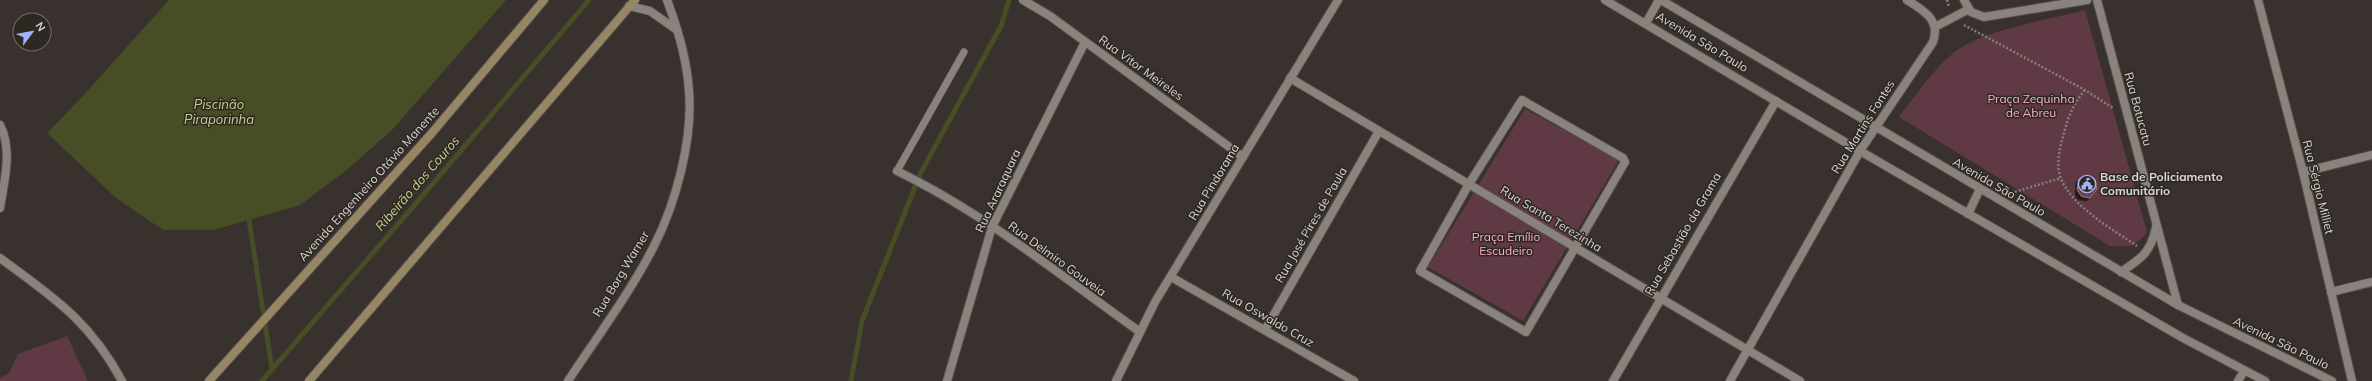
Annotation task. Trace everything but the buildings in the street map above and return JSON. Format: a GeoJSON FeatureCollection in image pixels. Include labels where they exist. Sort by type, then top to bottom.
{"type":"FeatureCollection","features":[{"type":"Feature","properties":{"kind":"main road","name":"Avenida Engenheiro Otávio Manente"},"geometry":{"type":"LineString","coordinates":[[208,381],[431,134],[544,0]]}},
{"type":"Feature","properties":{"kind":"main road"},"geometry":{"type":"LineString","coordinates":[[309,381],[632,3]]}},
{"type":"Feature","properties":{"kind":"street","name":"Rua Borg Warner"},"geometry":{"type":"LineString","coordinates":[[568,381],[644,264],[670,208],[684,152],[689,106],[686,69],[678,31],[667,0]]}},
{"type":"Feature","properties":{"kind":"street","name":"Rua Vitor Meireles"},"geometry":{"type":"LineString","coordinates":[[1022,0],[1050,16],[1243,157]]}},
{"type":"Feature","properties":{"kind":"street","name":"Rua Pindorama"},"geometry":{"type":"LineString","coordinates":[[1116,381],[1140,332],[1170,277],[1338,0]]}},
{"type":"Feature","properties":{"kind":"street","name":"Avenida São Paulo"},"geometry":{"type":"LineString","coordinates":[[1605,0],[1968,214],[2183,338],[2265,381]]}},
{"type":"Feature","properties":{"kind":"street"},"geometry":{"type":"LineString","coordinates":[[1646,23],[1660,0]]}},
{"type":"Feature","properties":{"kind":"street","name":"Avenida São Paulo"},"geometry":{"type":"LineString","coordinates":[[1660,0],[1874,128],[2178,305],[2332,381]]}},
{"type":"Feature","properties":{"kind":"street"},"geometry":{"type":"LineString","coordinates":[[1907,0],[1929,15],[1935,27],[1969,9]]}},
{"type":"Feature","properties":{"kind":"street"},"geometry":{"type":"LineString","coordinates":[[1964,0],[1969,9],[1975,15],[1984,17],[2087,0]]}},
{"type":"Feature","properties":{"kind":"street","name":"Rua Botucatu"},"geometry":{"type":"LineString","coordinates":[[2097,0],[2178,305]]}},
{"type":"Feature","properties":{"kind":"street","name":"Rua Sérgio Milliet"},"geometry":{"type":"LineString","coordinates":[[2258,0],[2303,172],[2352,381]]}},
{"type":"Feature","properties":{"kind":"street"},"geometry":{"type":"LineString","coordinates":[[632,3],[650,11],[678,31]]}},
{"type":"Feature","properties":{"kind":"street","name":"Rua Martins Fontes"},"geometry":{"type":"LineString","coordinates":[[1730,381],[1860,151],[1874,128],[1930,48],[1935,38],[1935,27]]}},
{"type":"Feature","properties":{"kind":"street","name":"Rua Araraquara"},"geometry":{"type":"LineString","coordinates":[[947,381],[992,227],[1085,42]]}},
{"type":"Feature","properties":{"kind":"street","name":"Rua Santa Terezinha"},"geometry":{"type":"LineString","coordinates":[[1290,78],[1800,381]]}},
{"type":"Feature","properties":{"kind":"street"},"geometry":{"type":"LineString","coordinates":[[1522,100],[1623,158],[1625,162],[1576,248],[1526,332],[1422,272],[1421,269],[1469,184],[1522,100]]}},
{"type":"Feature","properties":{"kind":"street","name":"Rua Sebastião da Grama"},"geometry":{"type":"LineString","coordinates":[[1613,381],[1660,297],[1776,101]]}},
{"type":"Feature","properties":{"kind":"street"},"geometry":{"type":"LineString","coordinates":[[0,125],[6,147],[6,168],[0,208]]}},
{"type":"Feature","properties":{"kind":"street","name":"Rua José Pires de Paula"},"geometry":{"type":"LineString","coordinates":[[1265,330],[1379,131]]}},
{"type":"Feature","properties":{"kind":"street"},"geometry":{"type":"LineString","coordinates":[[2303,172],[2372,155]]}},
{"type":"Feature","properties":{"kind":"street","name":"Rua Delmiro Gouveia"},"geometry":{"type":"LineString","coordinates":[[897,171],[935,190],[992,227],[1140,332]]}},
{"type":"Feature","properties":{"kind":"street"},"geometry":{"type":"LineString","coordinates":[[1968,214],[1980,189]]}},
{"type":"Feature","properties":{"kind":"street","name":"Rua Botucatu"},"geometry":{"type":"LineString","coordinates":[[2121,272],[2146,253],[2153,240],[2156,224]]}},
{"type":"Feature","properties":{"kind":"street"},"geometry":{"type":"LineString","coordinates":[[0,258],[75,315],[93,335],[122,381]]}},
{"type":"Feature","properties":{"kind":"street","name":"Rua Oswaldo Cruz"},"geometry":{"type":"LineString","coordinates":[[1170,277],[1354,381]]}},
{"type":"Feature","properties":{"kind":"street"},"geometry":{"type":"LineString","coordinates":[[2331,292],[2372,282]]}},
{"type":"Feature","properties":{"kind":"street"},"geometry":{"type":"LineString","coordinates":[[2238,381],[2244,371]]}},
{"type":"Feature","properties":{"kind":"lane"},"geometry":{"type":"LineString","coordinates":[[897,171],[964,52]]}},
{"type":"Feature","properties":{"kind":"path"},"geometry":{"type":"LineString","coordinates":[[1947,0],[1952,18],[2085,90],[2127,117]]}},
{"type":"Feature","properties":{"kind":"path"},"geometry":{"type":"LineString","coordinates":[[2085,90],[2074,104],[2065,126],[2058,154],[2061,178],[2088,212],[2146,253]]}},
{"type":"Feature","properties":{"kind":"path"},"geometry":{"type":"LineString","coordinates":[[1994,198],[2061,178]]}},
{"type":"Feature","properties":{"kind":"green space","name":"Praça Zequinha de Abreu"},"geometry":{"type":"Polygon","coordinates":[[[2085,10],[2147,232],[2135,244],[2127,246],[2110,246],[1899,117],[1937,68],[1952,54],[1964,46],[1979,38],[1997,32],[2085,10]]]}},
{"type":"Feature","properties":{"kind":"green space","name":"Praça Emílio Escudeiro"},"geometry":{"type":"Polygon","coordinates":[[[1525,109],[1619,160],[1523,321],[1428,267],[1525,109]]]}},
{"type":"Feature","properties":{"kind":"green space"},"geometry":{"type":"Polygon","coordinates":[[[67,336],[88,381],[0,381],[0,378],[9,373],[18,354],[67,336]]]}},
{"type":"Feature","properties":{"kind":"water","name":"Piscinão Piraporinha"},"geometry":{"type":"Polygon","coordinates":[[[169,0],[506,0],[393,129],[348,169],[300,205],[214,230],[163,230],[116,198],[47,133],[81,98],[169,0]]]}},
{"type":"Feature","properties":{"kind":"waterway","name":"Ribeirão dos Couros"},"geometry":{"type":"LineString","coordinates":[[262,381],[589,0]]}},
{"type":"Feature","properties":{"kind":"waterway"},"geometry":{"type":"LineString","coordinates":[[851,381],[862,321],[920,174],[1001,26],[1009,0]]}},
{"type":"Feature","properties":{"kind":"waterway"},"geometry":{"type":"LineString","coordinates":[[249,220],[272,369]]}},
{"type":"Feature","properties":{"kind":"place","name":"Base de Policiamento Comunitário"},"geometry":{"type":"Point","coordinates":[2087,184]}}]}
